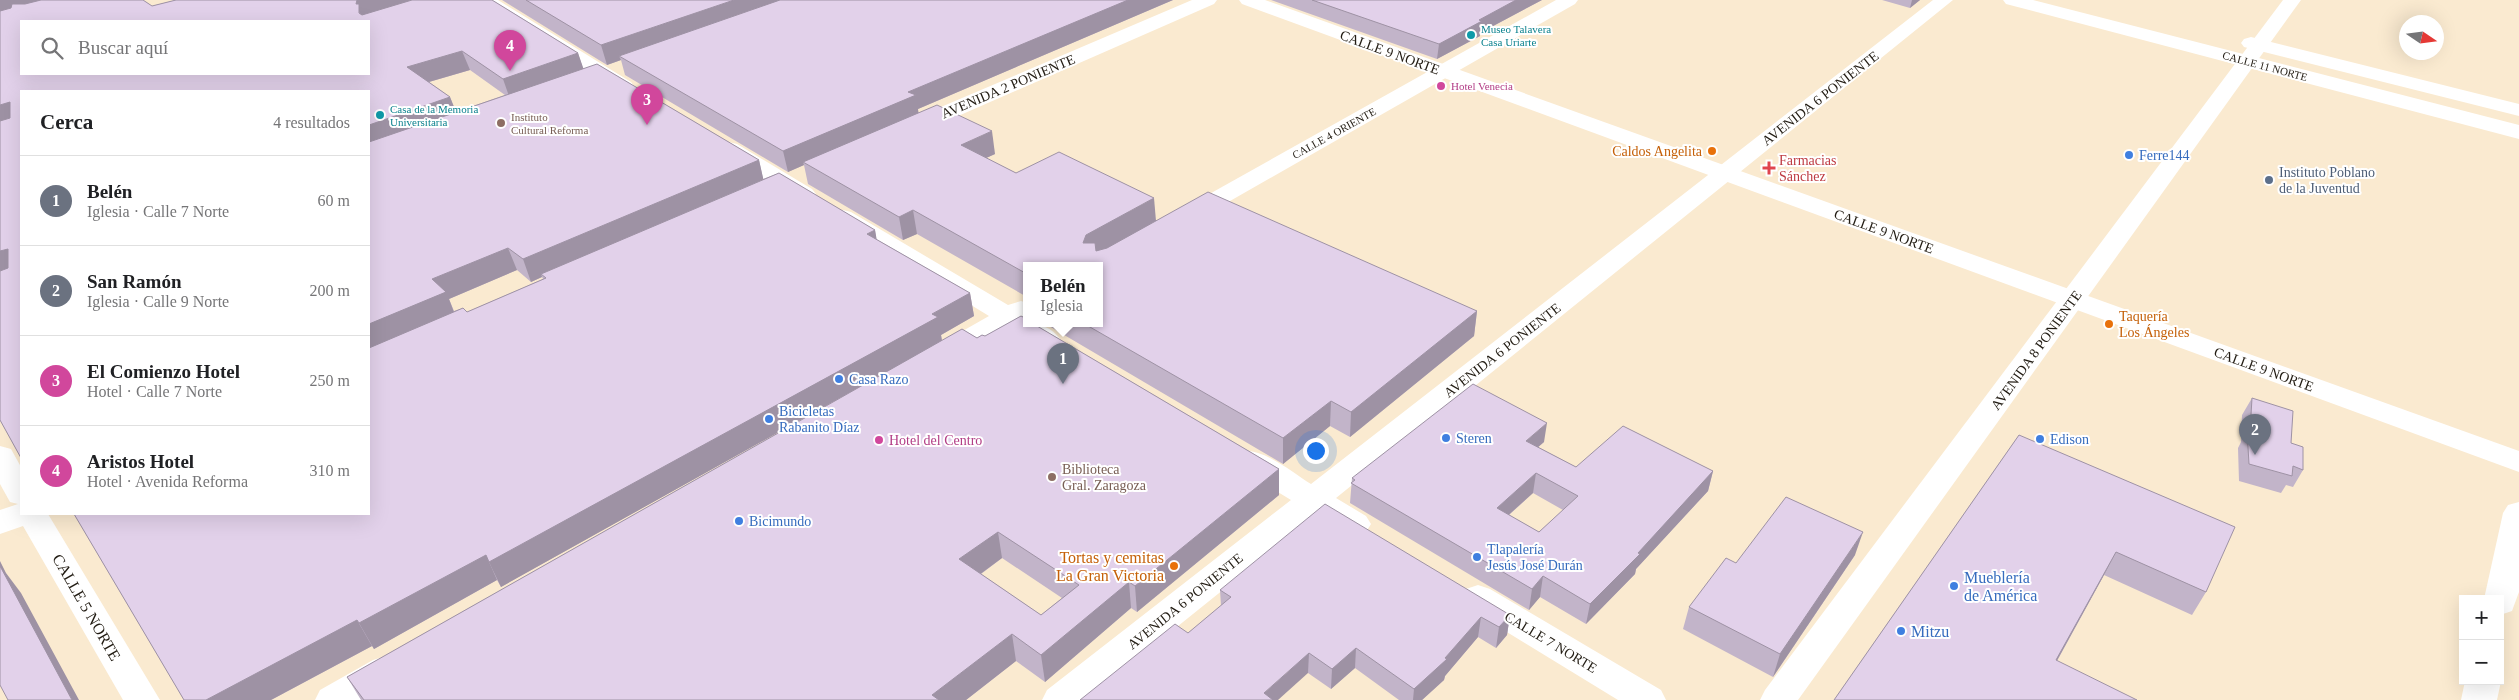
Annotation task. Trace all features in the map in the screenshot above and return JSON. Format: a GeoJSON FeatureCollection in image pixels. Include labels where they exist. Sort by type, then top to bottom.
{"type":"FeatureCollection","features":[{"type":"Feature","properties":{"kind":"street"},"geometry":{"type":"LineString","coordinates":[[485,0],[646,99]]}},
{"type":"Feature","properties":{"kind":"street","name":"AVENIDA 2 PONIENTE"},"geometry":{"type":"LineString","coordinates":[[893,136],[1208,0]]}},
{"type":"Feature","properties":{"kind":"street","name":"CALLE 9 NORTE"},"geometry":{"type":"LineString","coordinates":[[1248,0],[2519,462]]}},
{"type":"Feature","properties":{"kind":"street","name":"CALLE 4 ORIENTE"},"geometry":{"type":"LineString","coordinates":[[1168,226],[1569,0]]}},
{"type":"Feature","properties":{"kind":"street","name":"AVENIDA 6 PONIENTE"},"geometry":{"type":"LineString","coordinates":[[1060,700],[1944,0]]}},
{"type":"Feature","properties":{"kind":"street","name":"CALLE 11 NORTE"},"geometry":{"type":"LineString","coordinates":[[2012,0],[2519,110]]}},
{"type":"Feature","properties":{"kind":"street"},"geometry":{"type":"LineString","coordinates":[[2083,0],[2120,10]]}},
{"type":"Feature","properties":{"kind":"street","name":"AVENIDA 8 PONIENTE"},"geometry":{"type":"LineString","coordinates":[[1778,700],[2292,0]]}},
{"type":"Feature","properties":{"kind":"street","name":"CALLE 11 NORTE"},"geometry":{"type":"LineString","coordinates":[[2233,38],[2254,53],[2519,132]]}},
{"type":"Feature","properties":{"kind":"street"},"geometry":{"type":"LineString","coordinates":[[577,84],[632,65]]}},
{"type":"Feature","properties":{"kind":"street"},"geometry":{"type":"LineString","coordinates":[[703,134],[785,183],[1018,311]]}},
{"type":"Feature","properties":{"kind":"street"},"geometry":{"type":"LineString","coordinates":[[758,195],[812,171]]}},
{"type":"Feature","properties":{"kind":"street"},"geometry":{"type":"LineString","coordinates":[[913,370],[1018,311]]}},
{"type":"Feature","properties":{"kind":"street"},"geometry":{"type":"LineString","coordinates":[[1038,327],[1068,352]]}},
{"type":"Feature","properties":{"kind":"street"},"geometry":{"type":"LineString","coordinates":[[1220,443],[1380,539]]}},
{"type":"Feature","properties":{"kind":"street"},"geometry":{"type":"LineString","coordinates":[[0,456],[20,492]]}},
{"type":"Feature","properties":{"kind":"street"},"geometry":{"type":"LineString","coordinates":[[2501,595],[2519,513]]}},
{"type":"Feature","properties":{"kind":"street"},"geometry":{"type":"LineString","coordinates":[[0,523],[20,515]]}},
{"type":"Feature","properties":{"kind":"street","name":"CALLE 5 NORTE"},"geometry":{"type":"LineString","coordinates":[[33,515],[142,700]]}},
{"type":"Feature","properties":{"kind":"street","name":"CALLE 7 NORTE"},"geometry":{"type":"LineString","coordinates":[[1456,584],[1648,700]]}},
{"type":"Feature","properties":{"kind":"street"},"geometry":{"type":"LineString","coordinates":[[333,700],[411,656]]}},
{"type":"Feature","properties":{"kind":"street"},"geometry":{"type":"LineString","coordinates":[[2480,700],[2483,685]]}},
{"type":"Feature","properties":{"kind":"building"},"geometry":{"type":"Polygon","coordinates":[[[41,0],[143,0],[152,6],[176,0],[357,0],[356,4],[359,4],[359,13],[362,15],[412,0],[492,0],[578,53],[503,79],[462,51],[407,67],[450,97],[370,125],[370,90],[20,90],[20,456],[0,420],[0,271],[8,268],[8,249],[0,251],[0,121],[10,118],[10,102],[0,105],[0,11],[11,8],[12,4],[25,4],[41,0]]]}},
{"type":"Feature","properties":{"kind":"building"},"geometry":{"type":"Polygon","coordinates":[[[526,0],[734,0],[601,45],[526,0]]]}},
{"type":"Feature","properties":{"kind":"building"},"geometry":{"type":"Polygon","coordinates":[[[780,0],[1128,0],[908,92],[916,95],[783,151],[619,56],[780,0]]]}},
{"type":"Feature","properties":{"kind":"building"},"geometry":{"type":"Polygon","coordinates":[[[1312,0],[1516,0],[1439,44],[1312,0]]]}},
{"type":"Feature","properties":{"kind":"building"},"geometry":{"type":"Polygon","coordinates":[[[597,64],[759,160],[523,259],[508,248],[432,279],[446,292],[370,324],[370,142],[597,64]]]}},
{"type":"Feature","properties":{"kind":"building"},"geometry":{"type":"Polygon","coordinates":[[[937,105],[992,131],[961,145],[1016,173],[1059,152],[1154,198],[1086,235],[1083,243],[1095,243],[1096,251],[1107,248],[1208,192],[1477,311],[1351,412],[1331,401],[1283,438],[1090,327],[1103,327],[1103,262],[1023,262],[1023,272],[913,210],[899,217],[803,162],[937,105]]]}},
{"type":"Feature","properties":{"kind":"building"},"geometry":{"type":"Polygon","coordinates":[[[779,173],[875,230],[867,234],[970,293],[932,314],[938,317],[489,562],[486,555],[359,623],[357,620],[206,700],[184,700],[75,515],[370,515],[370,348],[463,308],[467,312],[546,278],[541,274],[779,173]]]}},
{"type":"Feature","properties":{"kind":"building"},"geometry":{"type":"Polygon","coordinates":[[[1021,316],[1023,317],[1023,327],[1039,327],[1279,469],[1135,586],[1129,582],[1041,655],[1012,634],[932,695],[939,700],[364,700],[347,677],[962,329],[977,338],[982,335],[985,336],[1021,316]],[[998,532],[959,559],[1041,615],[1079,585],[998,532]]]}},
{"type":"Feature","properties":{"kind":"building"},"geometry":{"type":"Polygon","coordinates":[[[1473,384],[1547,423],[1526,441],[1576,467],[1623,426],[1713,471],[1638,553],[1640,554],[1590,604],[1543,576],[1532,589],[1351,483],[1355,480],[1352,478],[1473,384]],[[1536,473],[1497,508],[1539,532],[1578,496],[1536,473]]]}},
{"type":"Feature","properties":{"kind":"building"},"geometry":{"type":"Polygon","coordinates":[[[2252,398],[2293,411],[2291,443],[2303,447],[2303,470],[2293,466],[2292,476],[2249,464],[2247,431],[2250,432],[2252,398]]]}},
{"type":"Feature","properties":{"kind":"building"},"geometry":{"type":"Polygon","coordinates":[[[2019,435],[2235,527],[2206,592],[2116,552],[2056,660],[2137,700],[1834,700],[2019,435]]]}},
{"type":"Feature","properties":{"kind":"building"},"geometry":{"type":"Polygon","coordinates":[[[1786,497],[1863,532],[1780,654],[1689,607],[1726,558],[1736,563],[1786,497]]]}},
{"type":"Feature","properties":{"kind":"building"},"geometry":{"type":"Polygon","coordinates":[[[1325,504],[1510,615],[1499,627],[1481,617],[1445,658],[1447,659],[1414,689],[1356,648],[1332,669],[1309,653],[1264,693],[1273,700],[1080,700],[1175,624],[1188,633],[1231,597],[1220,590],[1325,504]]]}},
{"type":"Feature","properties":{"kind":"building"},"geometry":{"type":"Polygon","coordinates":[[[0,566],[72,700],[8,700],[0,685],[0,566]]]}},
{"type":"Feature","properties":{"kind":"place","name":"Museo Talavera Casa Uriarte"},"geometry":{"type":"Point","coordinates":[1471,35]}},
{"type":"Feature","properties":{"kind":"place","name":"Aristos Hotel"},"geometry":{"type":"Point","coordinates":[510,71]}},
{"type":"Feature","properties":{"kind":"place","name":"Hotel Venecia"},"geometry":{"type":"Point","coordinates":[1441,86]}},
{"type":"Feature","properties":{"kind":"place","name":"Casa de la Memoria Universitaria"},"geometry":{"type":"Point","coordinates":[380,115]}},
{"type":"Feature","properties":{"kind":"place","name":"Instituto Cultural Reforma"},"geometry":{"type":"Point","coordinates":[501,123]}},
{"type":"Feature","properties":{"kind":"place","name":"El Comienzo Hotel"},"geometry":{"type":"Point","coordinates":[647,125]}},
{"type":"Feature","properties":{"kind":"place","name":"Caldos Angelita"},"geometry":{"type":"Point","coordinates":[1712,151]}},
{"type":"Feature","properties":{"kind":"place","name":"Ferre144"},"geometry":{"type":"Point","coordinates":[2129,155]}},
{"type":"Feature","properties":{"kind":"place","name":"Farmacias Sánchez"},"geometry":{"type":"Point","coordinates":[1769,168]}},
{"type":"Feature","properties":{"kind":"place","name":"Instituto Poblano de la Juventud"},"geometry":{"type":"Point","coordinates":[2269,180]}},
{"type":"Feature","properties":{"kind":"place","name":"Taquería Los Ángeles"},"geometry":{"type":"Point","coordinates":[2109,324]}},
{"type":"Feature","properties":{"kind":"place","name":"Casa Razo"},"geometry":{"type":"Point","coordinates":[839,379]}},
{"type":"Feature","properties":{"kind":"place","name":"Belén"},"geometry":{"type":"Point","coordinates":[1063,384]}},
{"type":"Feature","properties":{"kind":"place","name":"Bicicletas Rabanito Díaz"},"geometry":{"type":"Point","coordinates":[769,419]}},
{"type":"Feature","properties":{"kind":"place","name":"Steren"},"geometry":{"type":"Point","coordinates":[1446,438]}},
{"type":"Feature","properties":{"kind":"place","name":"Edison"},"geometry":{"type":"Point","coordinates":[2040,439]}},
{"type":"Feature","properties":{"kind":"place","name":"Hotel del Centro"},"geometry":{"type":"Point","coordinates":[879,440]}},
{"type":"Feature","properties":{"kind":"place","name":"San Ramón"},"geometry":{"type":"Point","coordinates":[2255,455]}},
{"type":"Feature","properties":{"kind":"place","name":"Biblioteca Gral. Zaragoza"},"geometry":{"type":"Point","coordinates":[1052,477]}},
{"type":"Feature","properties":{"kind":"place","name":"Bicimundo"},"geometry":{"type":"Point","coordinates":[739,521]}},
{"type":"Feature","properties":{"kind":"place","name":"Tlapalería Jesús José Durán"},"geometry":{"type":"Point","coordinates":[1477,557]}},
{"type":"Feature","properties":{"kind":"place","name":"Tortas y cemitas La Gran Victoria"},"geometry":{"type":"Point","coordinates":[1174,566]}},
{"type":"Feature","properties":{"kind":"place","name":"Mueblería de América"},"geometry":{"type":"Point","coordinates":[1954,586]}},
{"type":"Feature","properties":{"kind":"place","name":"Mitzu"},"geometry":{"type":"Point","coordinates":[1901,631]}}]}
